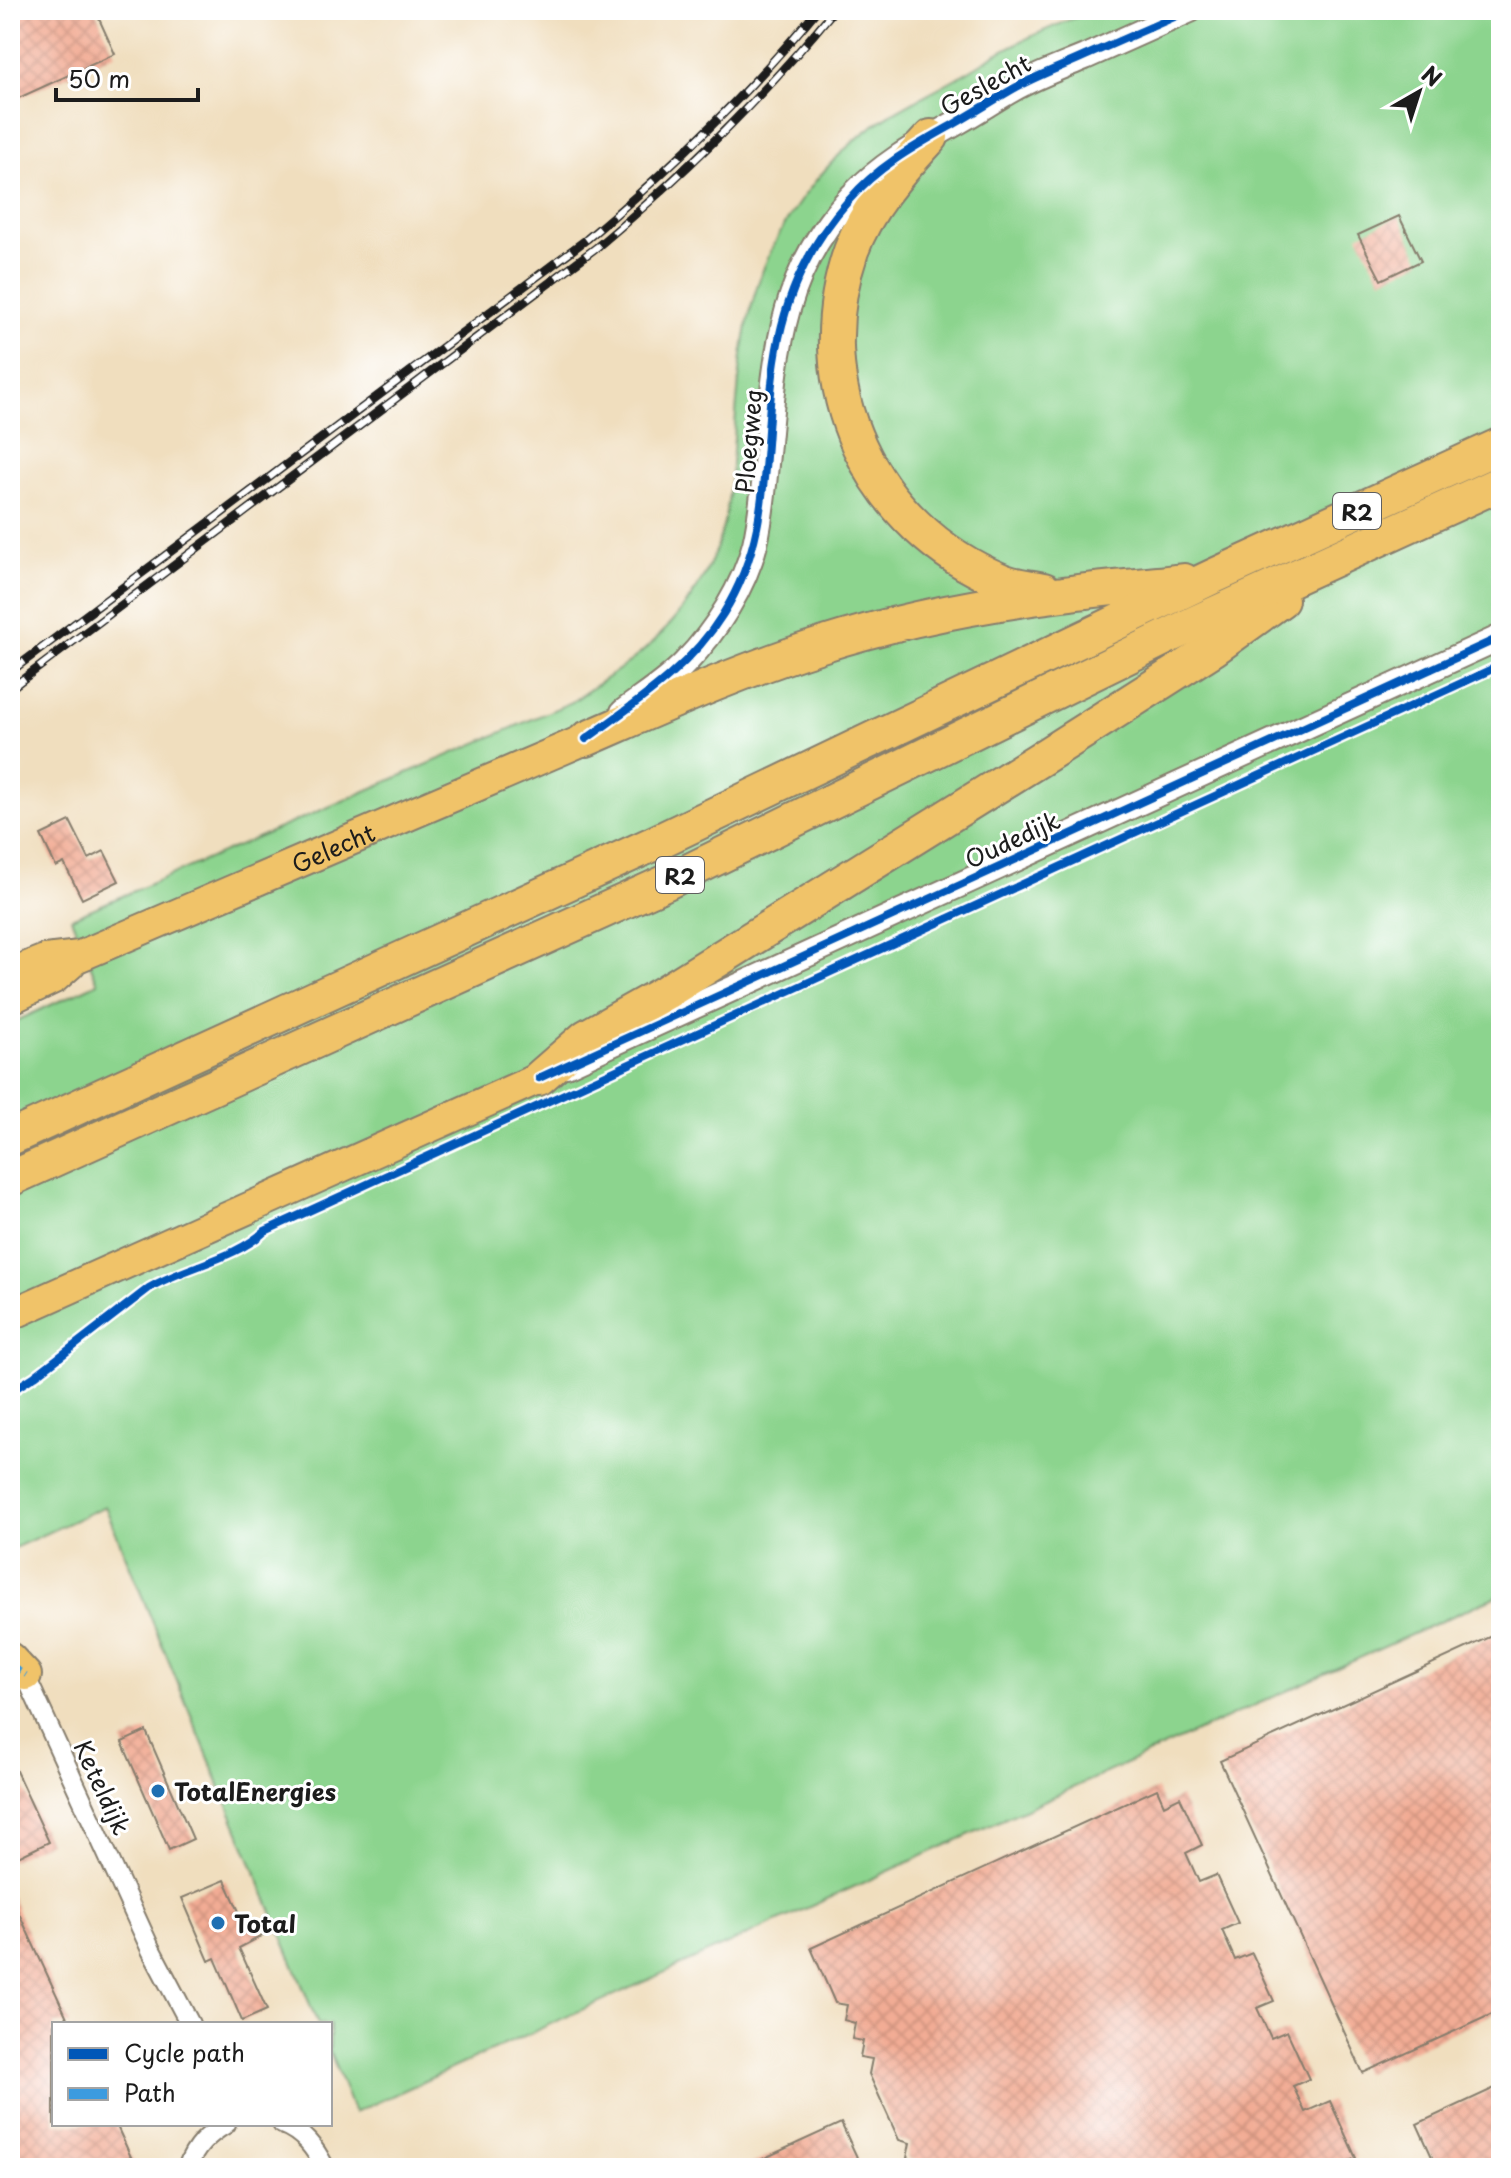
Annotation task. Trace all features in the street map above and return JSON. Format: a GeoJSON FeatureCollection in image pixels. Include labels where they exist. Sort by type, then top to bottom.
{"type":"FeatureCollection","features":[{"type":"Feature","properties":{"kind":"highway","name":"R2"},"geometry":{"type":"LineString","coordinates":[[931,137],[880,198],[852,249],[839,302],[836,335],[837,363],[847,417],[856,442],[875,477],[919,531],[964,563],[1005,582],[1064,593]]}},
{"type":"Feature","properties":{"kind":"highway","name":"R2"},"geometry":{"type":"LineString","coordinates":[[10,1138],[653,844],[1212,577],[1501,445]]}},
{"type":"Feature","properties":{"kind":"highway","name":"R2"},"geometry":{"type":"LineString","coordinates":[[10,1179],[667,882],[1195,623],[1501,483]]}},
{"type":"Feature","properties":{"kind":"highway","name":"R2"},"geometry":{"type":"LineString","coordinates":[[539,1078],[586,1037],[666,992],[1061,746],[1213,649],[1344,556]]}},
{"type":"Feature","properties":{"kind":"highway","name":"R2"},"geometry":{"type":"LineString","coordinates":[[586,739],[761,665],[820,645],[935,616],[1064,593],[1212,577]]}},
{"type":"Feature","properties":{"kind":"main road","name":"Gelecht"},"geometry":{"type":"LineString","coordinates":[[80,956],[586,739]]}},
{"type":"Feature","properties":{"kind":"main road"},"geometry":{"type":"LineString","coordinates":[[10,974],[45,960],[80,956]]}},
{"type":"Feature","properties":{"kind":"main road"},"geometry":{"type":"LineString","coordinates":[[10,999],[54,978],[80,956]]}},
{"type":"Feature","properties":{"kind":"main road"},"geometry":{"type":"LineString","coordinates":[[10,1315],[539,1078]]}},
{"type":"Feature","properties":{"kind":"street","name":"Geslecht"},"geometry":{"type":"LineString","coordinates":[[931,137],[1034,79],[1190,10]]}},
{"type":"Feature","properties":{"kind":"street","name":"Ploegweg"},"geometry":{"type":"LineString","coordinates":[[586,739],[685,663],[723,613],[744,575],[754,545],[763,498],[779,339],[795,283],[819,240],[851,197],[879,169],[931,137]]}},
{"type":"Feature","properties":{"kind":"street","name":"Oudedijk"},"geometry":{"type":"LineString","coordinates":[[539,1078],[1501,637]]}},
{"type":"Feature","properties":{"kind":"street","name":"Keteldijk"},"geometry":{"type":"LineString","coordinates":[[10,1644],[151,1950],[189,2022]]}},
{"type":"Feature","properties":{"kind":"street","name":"Keteldijk"},"geometry":{"type":"LineString","coordinates":[[151,1950],[175,2022]]}},
{"type":"Feature","properties":{"kind":"street"},"geometry":{"type":"LineString","coordinates":[[287,2126],[313,2145],[325,2168]]}},
{"type":"Feature","properties":{"kind":"street"},"geometry":{"type":"LineString","coordinates":[[187,2168],[207,2130]]}},
{"type":"Feature","properties":{"kind":"green space"},"geometry":{"type":"Polygon","coordinates":[[[1093,10],[1501,10],[1501,1594],[354,2113],[332,2058],[332,2022],[317,2022],[105,1506],[10,1550],[10,1024],[98,983],[71,918],[572,702],[653,642],[690,599],[717,547],[728,503],[745,334],[756,289],[781,230],[817,179],[860,136],[883,119],[1011,46],[1093,10]]]}},
{"type":"Feature","properties":{"kind":"building"},"geometry":{"type":"Polygon","coordinates":[[[10,10],[95,10],[115,54],[10,102],[10,10]]]}},
{"type":"Feature","properties":{"kind":"building"},"geometry":{"type":"Polygon","coordinates":[[[1399,216],[1421,261],[1381,280],[1358,235],[1399,216]]]}},
{"type":"Feature","properties":{"kind":"building"},"geometry":{"type":"Polygon","coordinates":[[[70,821],[89,859],[104,851],[119,881],[82,899],[64,863],[56,867],[41,835],[70,821]]]}},
{"type":"Feature","properties":{"kind":"building"},"geometry":{"type":"Polygon","coordinates":[[[1501,1632],[1501,2010],[1363,2073],[1220,1761],[1501,1632]]]}},
{"type":"Feature","properties":{"kind":"building","name":"TotalEnergies"},"geometry":{"type":"Polygon","coordinates":[[[146,1731],[193,1839],[169,1850],[122,1742],[146,1731]]]}},
{"type":"Feature","properties":{"kind":"building"},"geometry":{"type":"Polygon","coordinates":[[[10,1758],[49,1842],[10,1861],[10,1758]]]}},
{"type":"Feature","properties":{"kind":"building"},"geometry":{"type":"Polygon","coordinates":[[[1157,1789],[1164,1805],[1180,1797],[1202,1845],[1186,1853],[1199,1882],[1216,1875],[1238,1923],[1222,1930],[1235,1960],[1252,1953],[1274,2001],[1257,2008],[1271,2038],[1287,2031],[1309,2079],[1293,2086],[1305,2112],[1330,2101],[1356,2158],[1334,2168],[916,2168],[918,2161],[907,2158],[910,2143],[899,2140],[869,2074],[872,2059],[860,2057],[863,2041],[852,2039],[855,2023],[844,2020],[847,2005],[835,2003],[811,1948],[1157,1789]]]}},
{"type":"Feature","properties":{"kind":"building","name":"Total"},"geometry":{"type":"Polygon","coordinates":[[[225,1880],[245,1925],[257,1920],[264,1935],[239,1948],[267,2010],[242,2021],[215,1958],[209,1961],[182,1898],[225,1880]]]}},
{"type":"Feature","properties":{"kind":"building"},"geometry":{"type":"Polygon","coordinates":[[[10,1894],[69,2022],[52,2022],[52,2126],[117,2126],[136,2168],[10,2168],[10,1894]]]}},
{"type":"Feature","properties":{"kind":"building"},"geometry":{"type":"Polygon","coordinates":[[[1501,2085],[1501,2168],[1437,2168],[1417,2124],[1501,2085]]]}},
{"type":"Feature","properties":{"kind":"building"},"geometry":{"type":"Polygon","coordinates":[[[841,2123],[862,2168],[743,2168],[841,2123]]]}},
{"type":"Feature","properties":{"kind":"railway"},"geometry":{"type":"LineString","coordinates":[[10,672],[587,239],[707,130],[817,10]]}},
{"type":"Feature","properties":{"kind":"railway"},"geometry":{"type":"LineString","coordinates":[[10,689],[597,247],[721,134],[779,74],[834,10]]}},
{"type":"Feature","properties":{"kind":"marked path"},"geometry":{"type":"LineString","coordinates":[[10,1665],[26,1675]]}},
{"type":"Feature","properties":{"kind":"cycle path"},"geometry":{"type":"LineString","coordinates":[[586,739],[661,683],[694,652],[723,614],[740,581],[760,514],[779,338],[796,282],[836,215],[886,166],[1013,89],[1190,10]]}},
{"type":"Feature","properties":{"kind":"cycle path"},"geometry":{"type":"LineString","coordinates":[[539,1078],[1501,637]]}},
{"type":"Feature","properties":{"kind":"cycle path"},"geometry":{"type":"LineString","coordinates":[[10,1392],[149,1288],[225,1256],[265,1231],[1501,665]]}},
{"type":"Feature","properties":{"kind":"place","name":"TotalEnergies"},"geometry":{"type":"Point","coordinates":[158,1791]}},
{"type":"Feature","properties":{"kind":"place","name":"Total"},"geometry":{"type":"Point","coordinates":[218,1923]}}]}
